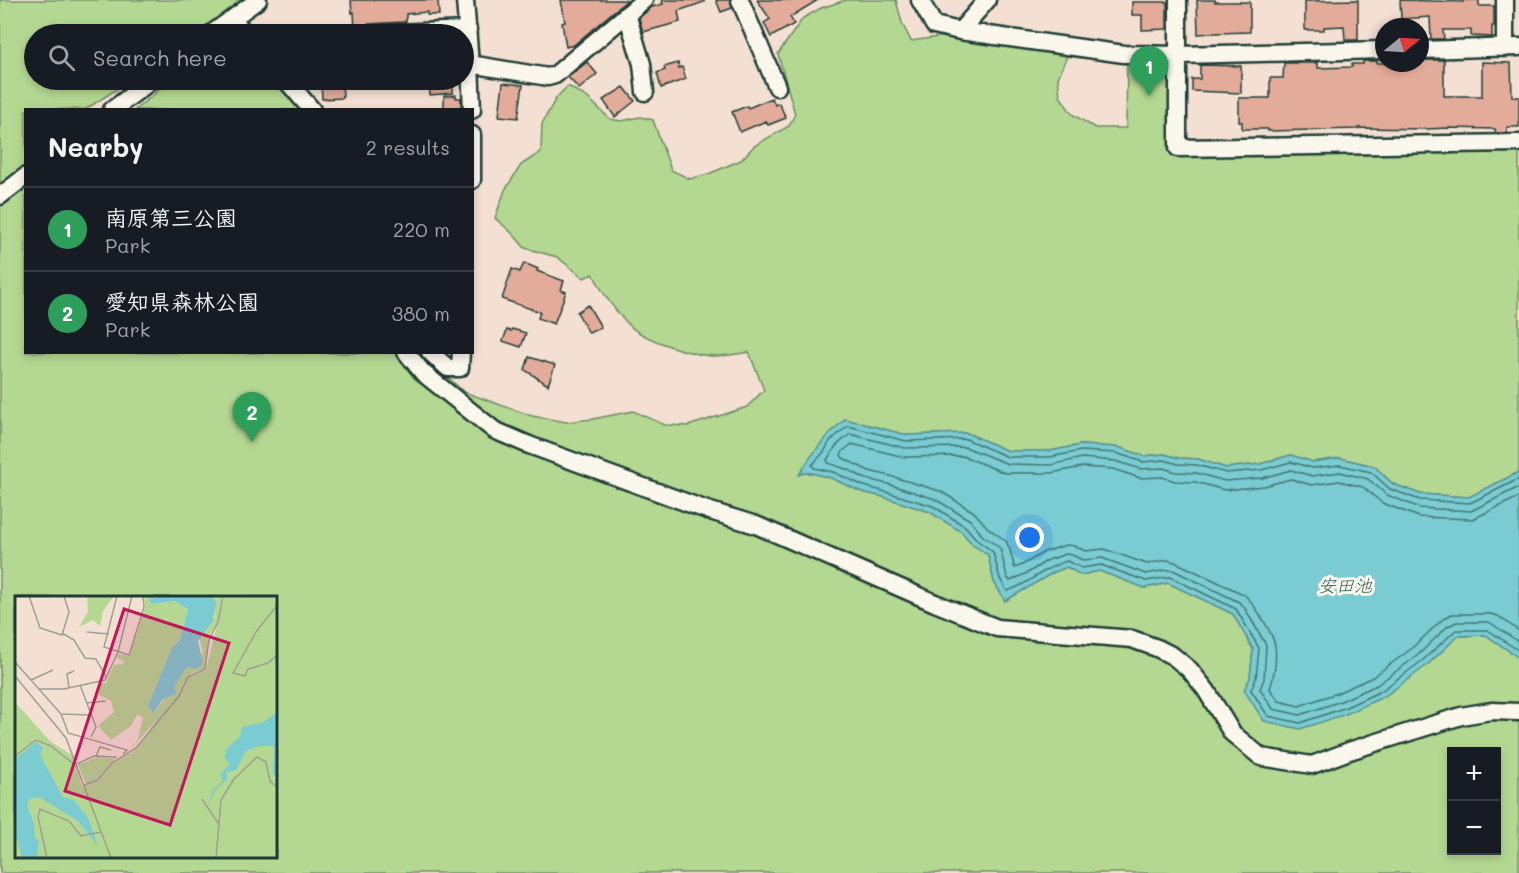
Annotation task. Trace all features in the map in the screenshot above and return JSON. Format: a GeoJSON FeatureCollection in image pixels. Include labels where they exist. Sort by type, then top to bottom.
{"type":"FeatureCollection","features":[{"type":"Feature","properties":{"kind":"street"},"geometry":{"type":"LineString","coordinates":[[225,24],[258,0]]}},
{"type":"Feature","properties":{"kind":"street"},"geometry":{"type":"LineString","coordinates":[[465,0],[467,24]]}},
{"type":"Feature","properties":{"kind":"street"},"geometry":{"type":"LineString","coordinates":[[740,0],[777,87]]}},
{"type":"Feature","properties":{"kind":"street"},"geometry":{"type":"LineString","coordinates":[[920,0],[933,25],[960,31],[1124,54],[1179,55],[1375,50]]}},
{"type":"Feature","properties":{"kind":"street"},"geometry":{"type":"LineString","coordinates":[[960,31],[987,0]]}},
{"type":"Feature","properties":{"kind":"street"},"geometry":{"type":"LineString","coordinates":[[1178,0],[1178,148],[1519,143]]}},
{"type":"Feature","properties":{"kind":"street"},"geometry":{"type":"LineString","coordinates":[[1429,50],[1512,48],[1505,0]]}},
{"type":"Feature","properties":{"kind":"street"},"geometry":{"type":"LineString","coordinates":[[474,65],[548,77],[555,75],[634,6]]}},
{"type":"Feature","properties":{"kind":"street"},"geometry":{"type":"LineString","coordinates":[[634,6],[645,92]]}},
{"type":"Feature","properties":{"kind":"street"},"geometry":{"type":"LineString","coordinates":[[232,19],[237,24]]}},
{"type":"Feature","properties":{"kind":"street"},"geometry":{"type":"LineString","coordinates":[[115,108],[139,90]]}},
{"type":"Feature","properties":{"kind":"street"},"geometry":{"type":"LineString","coordinates":[[295,90],[310,108]]}},
{"type":"Feature","properties":{"kind":"street"},"geometry":{"type":"LineString","coordinates":[[471,90],[472,108]]}},
{"type":"Feature","properties":{"kind":"street"},"geometry":{"type":"LineString","coordinates":[[0,196],[24,178]]}},
{"type":"Feature","properties":{"kind":"street"},"geometry":{"type":"LineString","coordinates":[[408,354],[423,373],[494,430],[530,446],[707,510],[756,525],[997,628],[1132,639],[1157,648],[1173,656],[1190,670],[1206,690],[1232,733],[1261,757],[1312,765],[1461,716],[1491,711],[1519,712]]}},
{"type":"Feature","properties":{"kind":"street"},"geometry":{"type":"LineString","coordinates":[[431,354],[448,368],[460,368],[461,354]]}},
{"type":"Feature","properties":{"kind":"green space"},"geometry":{"type":"Polygon","coordinates":[[[0,0],[248,0],[212,24],[24,24],[24,90],[115,90],[88,108],[24,108],[24,354],[400,354],[473,423],[576,468],[873,578],[966,625],[994,634],[1142,648],[1172,665],[1194,686],[1228,735],[1313,771],[1459,725],[1488,718],[1519,719],[1519,873],[0,873],[0,0]]]}},
{"type":"Feature","properties":{"kind":"green space"},"geometry":{"type":"Polygon","coordinates":[[[846,0],[896,0],[902,23],[911,41],[986,30],[1025,31],[1054,39],[1067,56],[1058,78],[1060,96],[1072,114],[1095,128],[1126,128],[1127,64],[1164,61],[1171,67],[1172,156],[1519,150],[1519,472],[1469,497],[1420,494],[1393,484],[1374,466],[1340,458],[1313,462],[1291,455],[1260,464],[1226,468],[1198,459],[1179,458],[1165,454],[1144,456],[1118,447],[1080,445],[1050,451],[1008,451],[967,433],[907,435],[845,419],[820,445],[800,474],[812,473],[831,478],[862,492],[930,512],[962,532],[973,545],[988,555],[994,582],[1005,601],[1054,572],[1067,567],[1081,575],[1099,571],[1145,588],[1168,583],[1233,614],[1253,649],[1250,678],[1426,666],[1458,636],[1486,635],[1519,658],[1519,707],[1471,707],[1313,755],[1295,758],[1269,752],[1255,744],[1236,725],[1187,658],[1014,623],[937,598],[492,422],[434,376],[414,354],[422,354],[464,392],[532,416],[566,422],[633,411],[665,425],[688,426],[747,407],[764,390],[749,352],[724,356],[707,355],[682,350],[645,336],[635,330],[618,313],[593,274],[584,278],[557,257],[525,248],[495,218],[505,190],[521,165],[541,152],[542,124],[556,98],[568,86],[588,98],[610,119],[621,121],[640,117],[653,120],[671,170],[690,179],[741,160],[754,146],[789,126],[795,114],[778,54],[803,18],[821,8],[846,0]]]}},
{"type":"Feature","properties":{"kind":"green space"},"geometry":{"type":"Polygon","coordinates":[[[159,90],[290,90],[307,108],[137,108],[159,90]]]}},
{"type":"Feature","properties":{"kind":"water","name":"安田池"},"geometry":{"type":"Polygon","coordinates":[[[845,419],[907,435],[967,433],[1008,451],[1050,451],[1080,445],[1118,447],[1144,456],[1164,454],[1198,459],[1226,468],[1260,464],[1291,455],[1313,462],[1340,458],[1374,466],[1393,484],[1420,494],[1469,497],[1519,472],[1519,658],[1486,635],[1458,636],[1426,666],[1385,696],[1346,714],[1300,729],[1264,721],[1244,690],[1250,678],[1253,649],[1233,614],[1168,583],[1145,588],[1099,571],[1081,575],[1067,567],[1054,572],[1005,601],[994,582],[988,555],[973,545],[962,532],[930,512],[862,492],[831,478],[812,473],[799,475],[820,445],[845,419]]]}},
{"type":"Feature","properties":{"kind":"building"},"geometry":{"type":"Polygon","coordinates":[[[351,0],[438,0],[439,15],[427,15],[427,12],[406,14],[404,22],[355,24],[354,12],[352,13],[351,0]]]}},
{"type":"Feature","properties":{"kind":"building"},"geometry":{"type":"Polygon","coordinates":[[[561,0],[626,1],[574,45],[566,47],[561,0]]]}},
{"type":"Feature","properties":{"kind":"building"},"geometry":{"type":"Polygon","coordinates":[[[662,0],[704,0],[704,2],[678,11],[680,22],[643,32],[639,18],[652,7],[663,4],[662,0]]]}},
{"type":"Feature","properties":{"kind":"building"},"geometry":{"type":"Polygon","coordinates":[[[716,0],[730,0],[732,8],[721,12],[716,0]]]}},
{"type":"Feature","properties":{"kind":"building"},"geometry":{"type":"Polygon","coordinates":[[[757,0],[818,0],[790,17],[794,24],[771,37],[764,23],[770,19],[757,0]]]}},
{"type":"Feature","properties":{"kind":"building"},"geometry":{"type":"Polygon","coordinates":[[[1197,0],[1250,2],[1250,32],[1198,34],[1197,0]]]}},
{"type":"Feature","properties":{"kind":"building"},"geometry":{"type":"Polygon","coordinates":[[[1358,0],[1358,40],[1345,40],[1344,26],[1324,27],[1324,30],[1305,30],[1305,1],[1358,0]]]}},
{"type":"Feature","properties":{"kind":"building"},"geometry":{"type":"Polygon","coordinates":[[[1400,0],[1463,2],[1463,0],[1479,0],[1479,6],[1494,6],[1492,37],[1471,36],[1471,30],[1443,30],[1444,39],[1431,39],[1430,17],[1401,18],[1400,0]]]}},
{"type":"Feature","properties":{"kind":"building"},"geometry":{"type":"Polygon","coordinates":[[[1132,2],[1167,2],[1167,29],[1142,30],[1142,15],[1132,15],[1132,2]]]}},
{"type":"Feature","properties":{"kind":"building"},"geometry":{"type":"Polygon","coordinates":[[[1429,60],[1444,60],[1444,96],[1482,96],[1482,62],[1511,63],[1512,97],[1519,97],[1519,127],[1507,127],[1507,133],[1496,133],[1495,129],[1449,128],[1268,131],[1268,129],[1242,129],[1242,122],[1239,122],[1239,98],[1270,98],[1270,78],[1283,78],[1284,63],[1318,63],[1318,68],[1352,67],[1352,64],[1363,64],[1363,61],[1375,61],[1375,72],[1429,72],[1429,60]]]}},
{"type":"Feature","properties":{"kind":"building"},"geometry":{"type":"Polygon","coordinates":[[[587,62],[597,74],[579,89],[568,77],[587,62]]]}},
{"type":"Feature","properties":{"kind":"building"},"geometry":{"type":"Polygon","coordinates":[[[678,63],[686,79],[661,88],[657,73],[665,70],[664,67],[678,63]]]}},
{"type":"Feature","properties":{"kind":"building"},"geometry":{"type":"Polygon","coordinates":[[[1200,65],[1241,66],[1241,93],[1192,91],[1192,79],[1200,79],[1200,65]]]}},
{"type":"Feature","properties":{"kind":"building"},"geometry":{"type":"Polygon","coordinates":[[[503,83],[523,85],[518,118],[499,116],[503,83]]]}},
{"type":"Feature","properties":{"kind":"building"},"geometry":{"type":"Polygon","coordinates":[[[624,87],[635,101],[615,117],[603,100],[624,87]]]}},
{"type":"Feature","properties":{"kind":"building"},"geometry":{"type":"Polygon","coordinates":[[[321,90],[343,90],[343,98],[322,99],[321,90]]]}},
{"type":"Feature","properties":{"kind":"building"},"geometry":{"type":"Polygon","coordinates":[[[430,90],[453,90],[453,93],[430,95],[430,90]]]}},
{"type":"Feature","properties":{"kind":"building"},"geometry":{"type":"Polygon","coordinates":[[[456,95],[456,98],[461,98],[461,108],[444,108],[444,96],[456,95]]]}},
{"type":"Feature","properties":{"kind":"building"},"geometry":{"type":"Polygon","coordinates":[[[772,98],[775,105],[779,103],[786,118],[768,125],[766,121],[740,132],[732,112],[772,98]]]}},
{"type":"Feature","properties":{"kind":"building"},"geometry":{"type":"Polygon","coordinates":[[[524,263],[538,269],[537,271],[564,281],[561,290],[566,292],[554,324],[538,318],[540,312],[502,299],[512,269],[520,272],[524,263]]]}},
{"type":"Feature","properties":{"kind":"building"},"geometry":{"type":"Polygon","coordinates":[[[588,305],[601,327],[589,333],[577,312],[588,305]]]}},
{"type":"Feature","properties":{"kind":"building"},"geometry":{"type":"Polygon","coordinates":[[[507,330],[526,333],[521,347],[503,341],[507,330]]]}},
{"type":"Feature","properties":{"kind":"building"},"geometry":{"type":"Polygon","coordinates":[[[529,357],[555,365],[548,385],[525,370],[529,357]]]}},
{"type":"Feature","properties":{"kind":"place","name":"南原第三公園"},"geometry":{"type":"Point","coordinates":[1149,96]}},
{"type":"Feature","properties":{"kind":"place","name":"愛知県森林公園"},"geometry":{"type":"Point","coordinates":[252,442]}}]}
